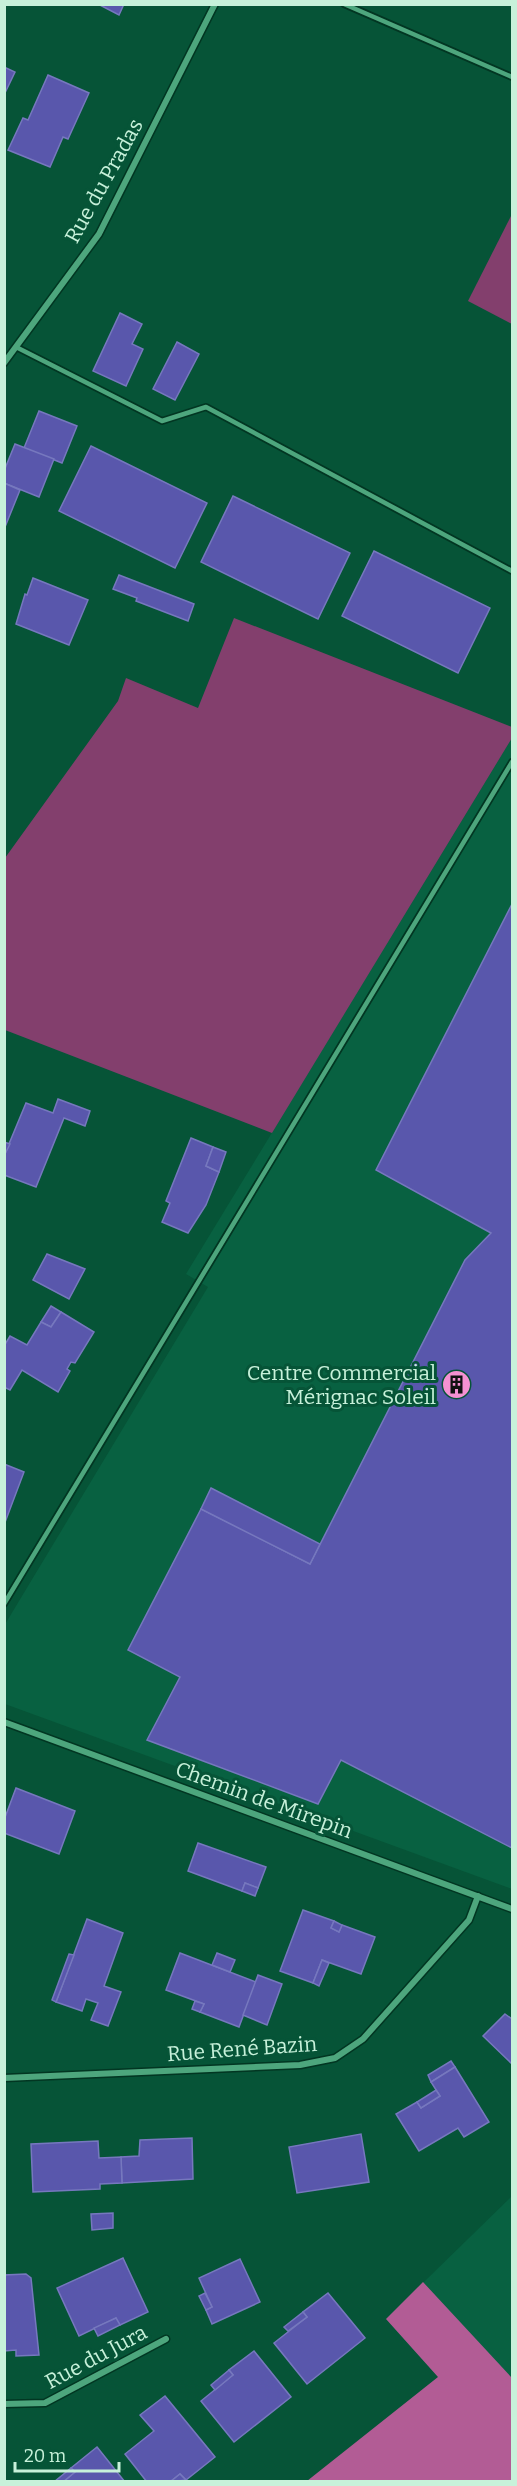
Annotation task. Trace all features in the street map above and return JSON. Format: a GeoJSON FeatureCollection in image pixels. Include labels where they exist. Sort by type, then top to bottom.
{"type":"FeatureCollection","features":[{"type":"Feature","properties":{"kind":"street","name":"Rue du Pradas"},"geometry":{"type":"LineString","coordinates":[[4,363],[99,234],[215,4]]}},
{"type":"Feature","properties":{"kind":"street","name":"Chemin de Mirepin"},"geometry":{"type":"LineString","coordinates":[[4,1722],[513,1909]]}},
{"type":"Feature","properties":{"kind":"street","name":"Rue René Bazin"},"geometry":{"type":"LineString","coordinates":[[4,2078],[300,2065],[335,2058],[363,2039],[469,1920],[478,1896]]}},
{"type":"Feature","properties":{"kind":"street","name":"Rue du Jura"},"geometry":{"type":"LineString","coordinates":[[4,2404],[45,2403],[166,2339]]}},
{"type":"Feature","properties":{"kind":"lane"},"geometry":{"type":"LineString","coordinates":[[344,4],[513,77]]}},
{"type":"Feature","properties":{"kind":"lane"},"geometry":{"type":"LineString","coordinates":[[16,347],[162,421],[206,407],[513,571]]}},
{"type":"Feature","properties":{"kind":"lane"},"geometry":{"type":"LineString","coordinates":[[4,1604],[513,762]]}},
{"type":"Feature","properties":{"kind":"shaded area"},"geometry":{"type":"Polygon","coordinates":[[[512,214],[512,324],[468,301],[512,214]]]}},
{"type":"Feature","properties":{"kind":"shaded area"},"geometry":{"type":"Polygon","coordinates":[[[234,618],[512,727],[512,738],[272,1133],[5,1030],[5,858],[118,701],[126,678],[198,708],[234,618]]]}},
{"type":"Feature","properties":{"kind":"shaded area","name":"Centre Commercial Mérignac Soleil"},"geometry":{"type":"Polygon","coordinates":[[[512,738],[512,1889],[5,1704],[4,1626],[208,1287],[186,1274],[512,738]]]}},
{"type":"Feature","properties":{"kind":"shaded area"},"geometry":{"type":"Polygon","coordinates":[[[512,2196],[512,2481],[307,2482],[438,2377],[386,2319],[512,2196]]]}},
{"type":"Feature","properties":{"kind":"shaded area"},"geometry":{"type":"Polygon","coordinates":[[[423,2282],[512,2378],[512,2481],[307,2481],[438,2377],[386,2319],[423,2282]]]}},
{"type":"Feature","properties":{"kind":"building"},"geometry":{"type":"Polygon","coordinates":[[[98,4],[124,4],[119,15],[98,4]]]}},
{"type":"Feature","properties":{"kind":"building"},"geometry":{"type":"Polygon","coordinates":[[[4,67],[15,72],[4,95],[4,67]]]}},
{"type":"Feature","properties":{"kind":"building"},"geometry":{"type":"Polygon","coordinates":[[[48,75],[89,93],[68,139],[63,137],[50,167],[8,150],[23,118],[28,120],[48,75]]]}},
{"type":"Feature","properties":{"kind":"building"},"geometry":{"type":"Polygon","coordinates":[[[120,313],[142,324],[132,344],[143,349],[126,386],[93,371],[120,313]]]}},
{"type":"Feature","properties":{"kind":"building"},"geometry":{"type":"Polygon","coordinates":[[[177,342],[199,354],[175,400],[153,389],[177,342]]]}},
{"type":"Feature","properties":{"kind":"building"},"geometry":{"type":"Polygon","coordinates":[[[39,411],[77,426],[62,463],[24,448],[39,411]]]}},
{"type":"Feature","properties":{"kind":"building"},"geometry":{"type":"Polygon","coordinates":[[[15,444],[54,459],[39,497],[4,483],[4,471],[15,444]]]}},
{"type":"Feature","properties":{"kind":"building"},"geometry":{"type":"Polygon","coordinates":[[[91,446],[207,503],[175,568],[59,511],[91,446]]]}},
{"type":"Feature","properties":{"kind":"building"},"geometry":{"type":"Polygon","coordinates":[[[4,483],[20,490],[5,527],[4,527],[4,483]]]}},
{"type":"Feature","properties":{"kind":"building"},"geometry":{"type":"Polygon","coordinates":[[[233,496],[350,553],[318,619],[201,562],[233,496]]]}},
{"type":"Feature","properties":{"kind":"building"},"geometry":{"type":"Polygon","coordinates":[[[374,551],[490,608],[458,673],[342,616],[374,551]]]}},
{"type":"Feature","properties":{"kind":"building"},"geometry":{"type":"Polygon","coordinates":[[[119,575],[194,604],[188,621],[136,601],[137,598],[113,589],[119,575]]]}},
{"type":"Feature","properties":{"kind":"building"},"geometry":{"type":"Polygon","coordinates":[[[33,578],[88,600],[69,645],[16,624],[25,594],[27,595],[33,578]]]}},
{"type":"Feature","properties":{"kind":"building","name":"Centre Commercial Mérignac Soleil"},"geometry":{"type":"Polygon","coordinates":[[[512,904],[512,1848],[341,1760],[318,1804],[147,1740],[180,1677],[128,1650],[201,1509],[310,1564],[465,1260],[491,1233],[376,1170],[512,904]]]}},
{"type":"Feature","properties":{"kind":"building"},"geometry":{"type":"Polygon","coordinates":[[[58,1099],[90,1111],[85,1126],[64,1118],[36,1187],[4,1175],[4,1156],[26,1103],[53,1113],[58,1099]]]}},
{"type":"Feature","properties":{"kind":"building"},"geometry":{"type":"Polygon","coordinates":[[[191,1138],[213,1147],[206,1166],[219,1172],[206,1205],[188,1233],[162,1222],[170,1203],[166,1201],[191,1138]]]}},
{"type":"Feature","properties":{"kind":"building"},"geometry":{"type":"Polygon","coordinates":[[[4,1142],[10,1144],[4,1156],[4,1142]]]}},
{"type":"Feature","properties":{"kind":"building"},"geometry":{"type":"Polygon","coordinates":[[[213,1147],[226,1152],[219,1172],[206,1166],[213,1147]]]}},
{"type":"Feature","properties":{"kind":"building"},"geometry":{"type":"Polygon","coordinates":[[[47,1254],[85,1269],[69,1299],[33,1280],[47,1254]]]}},
{"type":"Feature","properties":{"kind":"building"},"geometry":{"type":"Polygon","coordinates":[[[51,1306],[61,1312],[51,1327],[41,1322],[51,1306]]]}},
{"type":"Feature","properties":{"kind":"building"},"geometry":{"type":"Polygon","coordinates":[[[61,1312],[94,1332],[75,1363],[71,1362],[67,1369],[70,1371],[58,1392],[22,1370],[10,1390],[4,1387],[4,1346],[10,1336],[27,1345],[41,1322],[51,1327],[61,1312]]]}},
{"type":"Feature","properties":{"kind":"building"},"geometry":{"type":"Polygon","coordinates":[[[4,1464],[24,1472],[4,1525],[4,1464]]]}},
{"type":"Feature","properties":{"kind":"building"},"geometry":{"type":"Polygon","coordinates":[[[211,1488],[320,1544],[310,1564],[201,1509],[211,1488]]]}},
{"type":"Feature","properties":{"kind":"building"},"geometry":{"type":"Polygon","coordinates":[[[16,1788],[75,1811],[59,1854],[4,1833],[4,1820],[16,1788]]]}},
{"type":"Feature","properties":{"kind":"building"},"geometry":{"type":"Polygon","coordinates":[[[198,1843],[266,1867],[258,1888],[245,1883],[242,1891],[188,1871],[198,1843]]]}},
{"type":"Feature","properties":{"kind":"building"},"geometry":{"type":"Polygon","coordinates":[[[245,1883],[258,1888],[255,1896],[242,1891],[245,1883]]]}},
{"type":"Feature","properties":{"kind":"building"},"geometry":{"type":"Polygon","coordinates":[[[303,1910],[334,1921],[331,1928],[339,1932],[342,1925],[375,1937],[361,1974],[322,1960],[313,1983],[280,1971],[303,1910]]]}},
{"type":"Feature","properties":{"kind":"building"},"geometry":{"type":"Polygon","coordinates":[[[87,1919],[123,1933],[104,1986],[121,1992],[108,2026],[91,2020],[98,2003],[86,1999],[82,2011],[56,2002],[87,1919]]]}},
{"type":"Feature","properties":{"kind":"building"},"geometry":{"type":"Polygon","coordinates":[[[334,1921],[342,1925],[339,1932],[331,1928],[334,1921]]]}},
{"type":"Feature","properties":{"kind":"building"},"geometry":{"type":"Polygon","coordinates":[[[180,1953],[256,1982],[239,2027],[200,2012],[204,2004],[166,1990],[180,1953]]]}},
{"type":"Feature","properties":{"kind":"building"},"geometry":{"type":"Polygon","coordinates":[[[217,1953],[235,1960],[230,1972],[212,1965],[217,1953]]]}},
{"type":"Feature","properties":{"kind":"building"},"geometry":{"type":"Polygon","coordinates":[[[69,1954],[74,1955],[56,2002],[52,2000],[69,1954]]]}},
{"type":"Feature","properties":{"kind":"building"},"geometry":{"type":"Polygon","coordinates":[[[322,1960],[329,1963],[319,1986],[313,1983],[322,1960]]]}},
{"type":"Feature","properties":{"kind":"building"},"geometry":{"type":"Polygon","coordinates":[[[258,1975],[282,1984],[267,2025],[243,2015],[258,1975]]]}},
{"type":"Feature","properties":{"kind":"building"},"geometry":{"type":"Polygon","coordinates":[[[195,2001],[204,2004],[200,2012],[192,2009],[195,2001]]]}},
{"type":"Feature","properties":{"kind":"building"},"geometry":{"type":"Polygon","coordinates":[[[505,2014],[512,2019],[512,2064],[483,2036],[505,2014]]]}},
{"type":"Feature","properties":{"kind":"building"},"geometry":{"type":"Polygon","coordinates":[[[451,2061],[455,2067],[431,2082],[428,2075],[451,2061]]]}},
{"type":"Feature","properties":{"kind":"building"},"geometry":{"type":"Polygon","coordinates":[[[455,2067],[489,2122],[464,2137],[458,2128],[419,2151],[396,2114],[417,2102],[421,2108],[440,2096],[431,2082],[455,2067]]]}},
{"type":"Feature","properties":{"kind":"building"},"geometry":{"type":"Polygon","coordinates":[[[436,2090],[440,2096],[421,2108],[417,2102],[436,2090]]]}},
{"type":"Feature","properties":{"kind":"building"},"geometry":{"type":"Polygon","coordinates":[[[361,2134],[369,2182],[297,2193],[289,2147],[361,2134]]]}},
{"type":"Feature","properties":{"kind":"building"},"geometry":{"type":"Polygon","coordinates":[[[192,2138],[193,2179],[122,2183],[121,2157],[139,2156],[140,2140],[192,2138]]]}},
{"type":"Feature","properties":{"kind":"building"},"geometry":{"type":"Polygon","coordinates":[[[98,2141],[99,2158],[121,2157],[122,2183],[100,2184],[100,2189],[33,2192],[31,2144],[98,2141]]]}},
{"type":"Feature","properties":{"kind":"building"},"geometry":{"type":"Polygon","coordinates":[[[113,2213],[113,2228],[92,2230],[91,2214],[113,2213]]]}},
{"type":"Feature","properties":{"kind":"building"},"geometry":{"type":"Polygon","coordinates":[[[123,2258],[148,2312],[120,2325],[116,2318],[79,2336],[57,2288],[123,2258]]]}},
{"type":"Feature","properties":{"kind":"building"},"geometry":{"type":"Polygon","coordinates":[[[240,2259],[260,2302],[212,2324],[206,2310],[212,2307],[199,2278],[240,2259]]]}},
{"type":"Feature","properties":{"kind":"building"},"geometry":{"type":"Polygon","coordinates":[[[26,2274],[31,2278],[39,2355],[16,2356],[16,2350],[4,2351],[4,2275],[26,2274]]]}},
{"type":"Feature","properties":{"kind":"building"},"geometry":{"type":"Polygon","coordinates":[[[205,2293],[212,2307],[206,2310],[199,2296],[205,2293]]]}},
{"type":"Feature","properties":{"kind":"building"},"geometry":{"type":"Polygon","coordinates":[[[328,2293],[365,2338],[307,2384],[274,2343],[307,2317],[303,2312],[328,2293]]]}},
{"type":"Feature","properties":{"kind":"building"},"geometry":{"type":"Polygon","coordinates":[[[303,2312],[307,2317],[288,2331],[284,2327],[303,2312]]]}},
{"type":"Feature","properties":{"kind":"building"},"geometry":{"type":"Polygon","coordinates":[[[116,2318],[120,2325],[98,2336],[94,2328],[116,2318]]]}},
{"type":"Feature","properties":{"kind":"building"},"geometry":{"type":"Polygon","coordinates":[[[254,2351],[291,2397],[234,2442],[201,2401],[233,2375],[229,2370],[254,2351]]]}},
{"type":"Feature","properties":{"kind":"building"},"geometry":{"type":"Polygon","coordinates":[[[229,2370],[233,2375],[215,2390],[211,2385],[229,2370]]]}},
{"type":"Feature","properties":{"kind":"building"},"geometry":{"type":"Polygon","coordinates":[[[165,2396],[215,2457],[186,2480],[180,2474],[170,2482],[147,2482],[125,2454],[154,2431],[140,2415],[165,2396]]]}},
{"type":"Feature","properties":{"kind":"building"},"geometry":{"type":"Polygon","coordinates":[[[97,2447],[125,2482],[63,2482],[75,2472],[71,2468],[97,2447]]]}},
{"type":"Feature","properties":{"kind":"building"},"geometry":{"type":"Polygon","coordinates":[[[71,2468],[75,2472],[63,2482],[54,2482],[71,2468]]]}},
{"type":"Feature","properties":{"kind":"building"},"geometry":{"type":"Polygon","coordinates":[[[180,2474],[186,2480],[170,2482],[180,2474]]]}},
{"type":"Feature","properties":{"kind":"place","name":"Centre Commercial Mérignac Soleil"},"geometry":{"type":"Point","coordinates":[457,1385]}}]}
